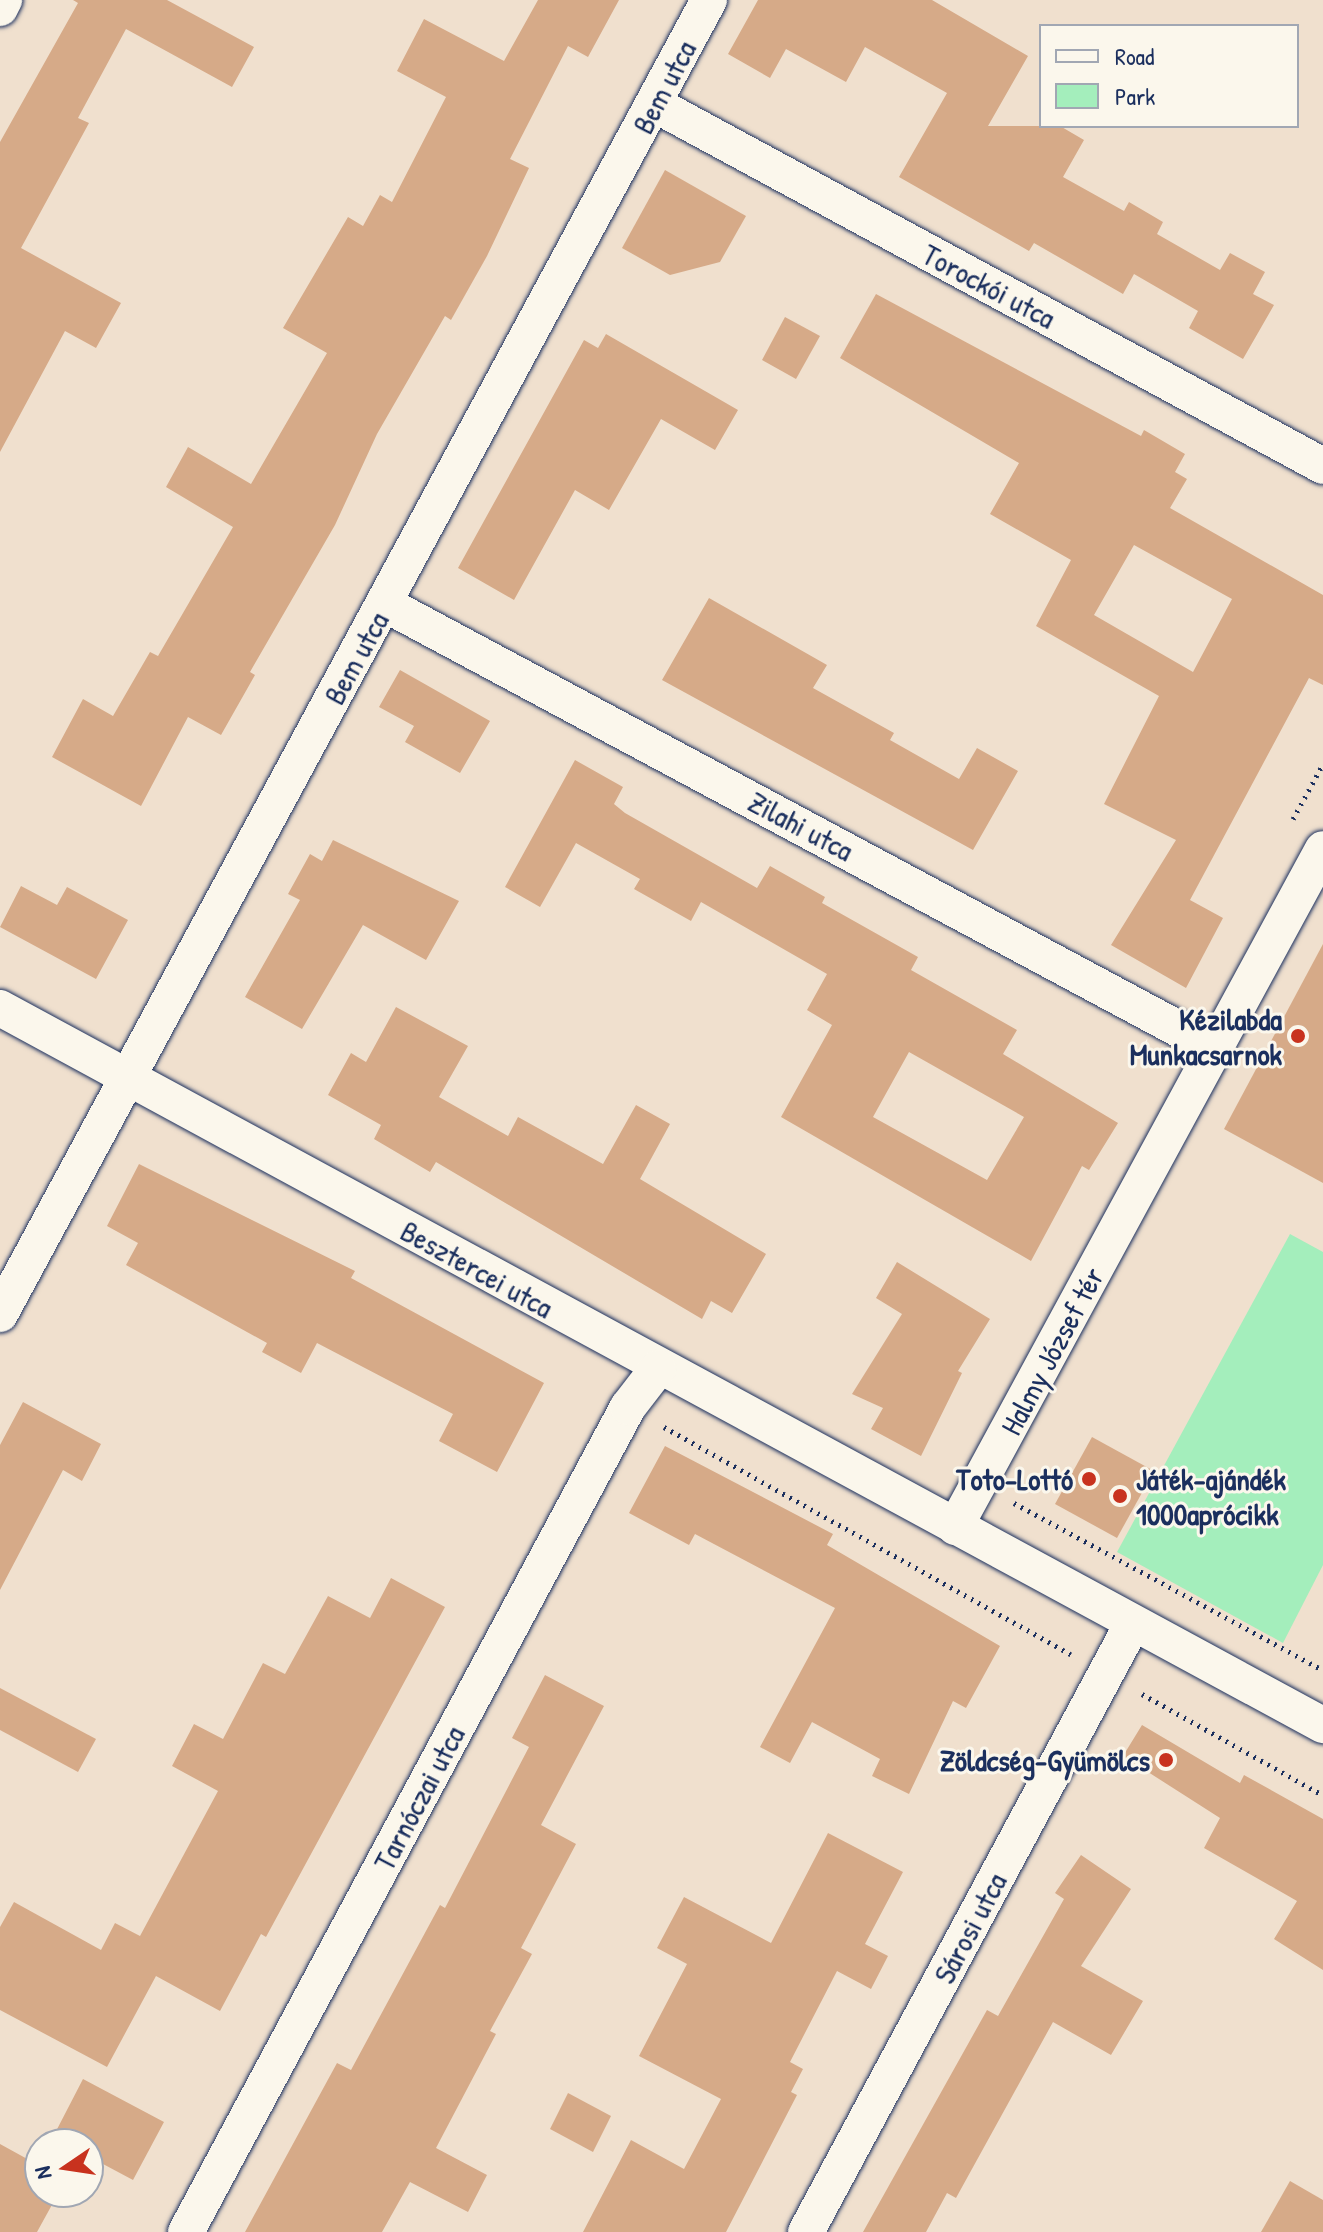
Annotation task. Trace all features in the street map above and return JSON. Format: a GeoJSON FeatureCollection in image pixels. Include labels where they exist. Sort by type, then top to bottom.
{"type":"FeatureCollection","features":[{"type":"Feature","properties":{"kind":"street"},"geometry":{"type":"LineString","coordinates":[[0,8],[4,0]]}},
{"type":"Feature","properties":{"kind":"street","name":"Bem utca"},"geometry":{"type":"LineString","coordinates":[[0,1314],[656,105],[709,0]]}},
{"type":"Feature","properties":{"kind":"street","name":"Torockói utca"},"geometry":{"type":"LineString","coordinates":[[656,105],[1323,466]]}},
{"type":"Feature","properties":{"kind":"street","name":"Zilahi utca"},"geometry":{"type":"LineString","coordinates":[[385,604],[1216,1049]]}},
{"type":"Feature","properties":{"kind":"street","name":"Halmy József tér"},"geometry":{"type":"LineString","coordinates":[[955,1527],[1323,849]]}},
{"type":"Feature","properties":{"kind":"street","name":"Besztercei utca"},"geometry":{"type":"LineString","coordinates":[[0,1008],[955,1527]]}},
{"type":"Feature","properties":{"kind":"street","name":"Tarnóczai utca"},"geometry":{"type":"LineString","coordinates":[[186,2232],[628,1407],[658,1368]]}},
{"type":"Feature","properties":{"kind":"street"},"geometry":{"type":"LineString","coordinates":[[955,1527],[1323,1725]]}},
{"type":"Feature","properties":{"kind":"street","name":"Sárosi utca"},"geometry":{"type":"LineString","coordinates":[[806,2232],[1133,1623]]}},
{"type":"Feature","properties":{"kind":"path"},"geometry":{"type":"LineString","coordinates":[[628,1407],[1323,1795]]}},
{"type":"Feature","properties":{"kind":"path"},"geometry":{"type":"LineString","coordinates":[[1015,1504],[1323,1670]]}},
{"type":"Feature","properties":{"kind":"green space"},"geometry":{"type":"Polygon","coordinates":[[[1290,1234],[1323,1252],[1323,1565],[1283,1643],[1117,1552],[1290,1234]]]}},
{"type":"Feature","properties":{"kind":"building"},"geometry":{"type":"Polygon","coordinates":[[[73,0],[167,0],[254,47],[232,87],[126,29],[78,118],[89,123],[21,248],[121,303],[96,348],[65,331],[0,452],[0,142],[78,3],[73,0]]]}},
{"type":"Feature","properties":{"kind":"building"},"geometry":{"type":"Polygon","coordinates":[[[538,0],[619,0],[588,57],[568,46],[510,159],[529,168],[487,256],[451,320],[445,316],[377,434],[335,525],[250,672],[255,675],[221,735],[188,717],[141,806],[52,757],[83,699],[113,716],[150,652],[158,656],[233,527],[166,487],[188,447],[251,484],[327,353],[283,328],[348,217],[363,226],[380,195],[392,202],[446,97],[397,71],[424,19],[504,61],[538,0]]]}},
{"type":"Feature","properties":{"kind":"building"},"geometry":{"type":"Polygon","coordinates":[[[758,0],[932,0],[1028,56],[988,126],[1063,128],[1084,140],[1063,177],[1124,211],[1129,202],[1163,222],[1157,234],[1220,270],[1230,253],[1265,272],[1253,294],[1274,305],[1243,359],[1189,328],[1198,311],[1134,274],[1123,294],[1034,243],[1029,251],[899,177],[947,93],[865,47],[846,82],[786,49],[770,78],[728,54],[758,0]]]}},
{"type":"Feature","properties":{"kind":"building"},"geometry":{"type":"Polygon","coordinates":[[[665,170],[746,216],[720,262],[670,275],[622,248],[665,170]]]}},
{"type":"Feature","properties":{"kind":"building"},"geometry":{"type":"Polygon","coordinates":[[[876,294],[1141,436],[1144,430],[1185,454],[1175,472],[1187,479],[1170,508],[1323,595],[1323,685],[1309,678],[1190,900],[1223,918],[1186,988],[1111,945],[1176,840],[1104,804],[1159,696],[1036,626],[1071,560],[990,514],[1019,463],[840,358],[876,294]],[[1134,545],[1094,615],[1193,672],[1232,599],[1134,545]]]}},
{"type":"Feature","properties":{"kind":"building"},"geometry":{"type":"Polygon","coordinates":[[[785,317],[820,336],[796,379],[762,360],[785,317]]]}},
{"type":"Feature","properties":{"kind":"building"},"geometry":{"type":"Polygon","coordinates":[[[606,334],[738,410],[715,450],[661,419],[609,510],[575,490],[514,600],[458,568],[584,340],[598,348],[606,334]]]}},
{"type":"Feature","properties":{"kind":"building"},"geometry":{"type":"Polygon","coordinates":[[[709,598],[827,665],[813,688],[894,733],[890,740],[959,779],[977,748],[1018,771],[973,850],[662,680],[709,598]]]}},
{"type":"Feature","properties":{"kind":"building"},"geometry":{"type":"Polygon","coordinates":[[[400,670],[490,721],[460,773],[405,742],[414,726],[379,707],[400,670]]]}},
{"type":"Feature","properties":{"kind":"building"},"geometry":{"type":"Polygon","coordinates":[[[575,760],[623,787],[614,804],[625,813],[757,888],[770,866],[825,897],[822,903],[918,957],[911,970],[1017,1030],[1003,1054],[1118,1123],[1089,1170],[1082,1166],[1031,1261],[781,1117],[832,1025],[807,1010],[827,974],[701,902],[691,921],[634,889],[640,879],[576,843],[540,907],[505,887],[575,760]],[[909,1052],[873,1117],[987,1180],[1024,1117],[909,1052]]]}},
{"type":"Feature","properties":{"kind":"building"},"geometry":{"type":"Polygon","coordinates":[[[333,840],[459,901],[426,960],[363,925],[302,1029],[245,997],[300,900],[288,894],[310,854],[322,861],[333,840]]]}},
{"type":"Feature","properties":{"kind":"building"},"geometry":{"type":"Polygon","coordinates":[[[21,886],[57,905],[67,887],[128,920],[96,979],[0,927],[21,886]]]}},
{"type":"Feature","properties":{"kind":"building","name":"Kézilabda Munkacsarnok"},"geometry":{"type":"Polygon","coordinates":[[[1323,944],[1323,1183],[1224,1129],[1323,944]]]}},
{"type":"Feature","properties":{"kind":"building"},"geometry":{"type":"Polygon","coordinates":[[[396,1007],[468,1046],[439,1097],[508,1136],[518,1117],[603,1164],[636,1105],[670,1124],[640,1179],[766,1254],[732,1313],[711,1301],[702,1319],[436,1162],[430,1172],[374,1139],[381,1125],[328,1095],[351,1053],[366,1062],[396,1007]]]}},
{"type":"Feature","properties":{"kind":"building"},"geometry":{"type":"Polygon","coordinates":[[[139,1164],[355,1271],[351,1278],[544,1383],[497,1472],[439,1441],[453,1414],[317,1343],[301,1373],[262,1352],[267,1343],[126,1265],[138,1243],[107,1226],[139,1164]]]}},
{"type":"Feature","properties":{"kind":"building"},"geometry":{"type":"Polygon","coordinates":[[[897,1262],[990,1319],[958,1371],[962,1373],[921,1456],[871,1429],[883,1408],[852,1394],[902,1314],[876,1298],[897,1262]]]}},
{"type":"Feature","properties":{"kind":"building"},"geometry":{"type":"Polygon","coordinates":[[[23,1402],[101,1444],[82,1481],[63,1470],[0,1590],[0,1445],[23,1402]]]}},
{"type":"Feature","properties":{"kind":"building"},"geometry":{"type":"Polygon","coordinates":[[[1092,1437],[1154,1471],[1117,1538],[1055,1504],[1092,1437]]]}},
{"type":"Feature","properties":{"kind":"building"},"geometry":{"type":"Polygon","coordinates":[[[665,1446],[833,1534],[827,1545],[1000,1646],[966,1708],[953,1701],[909,1794],[872,1776],[880,1759],[812,1722],[790,1763],[760,1747],[835,1608],[695,1534],[689,1545],[629,1513],[665,1446]]]}},
{"type":"Feature","properties":{"kind":"building"},"geometry":{"type":"Polygon","coordinates":[[[391,1578],[445,1607],[266,1937],[261,1934],[220,2011],[156,1976],[107,2067],[0,2010],[0,1927],[14,1902],[101,1950],[115,1923],[140,1936],[218,1791],[172,1766],[194,1724],[223,1739],[263,1663],[285,1674],[328,1596],[370,1618],[391,1578]]]}},
{"type":"Feature","properties":{"kind":"building"},"geometry":{"type":"Polygon","coordinates":[[[545,1675],[604,1706],[541,1825],[576,1844],[521,1948],[532,1954],[490,2031],[496,2034],[436,2148],[487,2175],[468,2212],[410,2182],[382,2232],[245,2232],[337,2063],[351,2070],[440,1905],[445,1908],[529,1747],[512,1738],[545,1675]]]}},
{"type":"Feature","properties":{"kind":"building"},"geometry":{"type":"Polygon","coordinates":[[[0,1688],[96,1739],[78,1772],[0,1730],[0,1688]]]}},
{"type":"Feature","properties":{"kind":"building"},"geometry":{"type":"Polygon","coordinates":[[[1142,1725],[1240,1783],[1244,1775],[1323,1819],[1323,1970],[1274,1939],[1297,1901],[1204,1848],[1220,1818],[1123,1756],[1142,1725]]]}},
{"type":"Feature","properties":{"kind":"building"},"geometry":{"type":"Polygon","coordinates":[[[828,1833],[903,1872],[865,1944],[888,1956],[871,1989],[837,1971],[790,2062],[803,2069],[791,2092],[797,2095],[726,2232],[583,2232],[631,2140],[684,2169],[721,2099],[639,2056],[687,1964],[657,1948],[684,1897],[771,1943],[828,1833]]]}},
{"type":"Feature","properties":{"kind":"building"},"geometry":{"type":"Polygon","coordinates":[[[1081,1855],[1131,1889],[1081,1966],[1143,2001],[1111,2055],[1053,2022],[956,2198],[947,2193],[926,2232],[863,2232],[987,2010],[998,2016],[1064,1899],[1055,1893],[1081,1855]]]}},
{"type":"Feature","properties":{"kind":"building"},"geometry":{"type":"Polygon","coordinates":[[[83,2079],[164,2122],[133,2180],[104,2165],[104,2128],[58,2128],[83,2079]]]}},
{"type":"Feature","properties":{"kind":"building"},"geometry":{"type":"Polygon","coordinates":[[[568,2093],[611,2116],[593,2152],[550,2129],[568,2093]]]}},
{"type":"Feature","properties":{"kind":"building"},"geometry":{"type":"Polygon","coordinates":[[[0,2144],[24,2157],[24,2208],[50,2208],[37,2232],[0,2232],[0,2144]]]}},
{"type":"Feature","properties":{"kind":"building"},"geometry":{"type":"Polygon","coordinates":[[[1290,2181],[1323,2200],[1323,2232],[1261,2232],[1290,2181]]]}},
{"type":"Feature","properties":{"kind":"place","name":"Kézilabda Munkacsarnok"},"geometry":{"type":"Point","coordinates":[1298,1036]}},
{"type":"Feature","properties":{"kind":"place","name":"Toto-Lottó"},"geometry":{"type":"Point","coordinates":[1089,1479]}},
{"type":"Feature","properties":{"kind":"place","name":"Játék-ajándék 1000aprócikk"},"geometry":{"type":"Point","coordinates":[1120,1496]}},
{"type":"Feature","properties":{"kind":"place","name":"Zöldcség-Gyümölcs"},"geometry":{"type":"Point","coordinates":[1166,1760]}}]}
